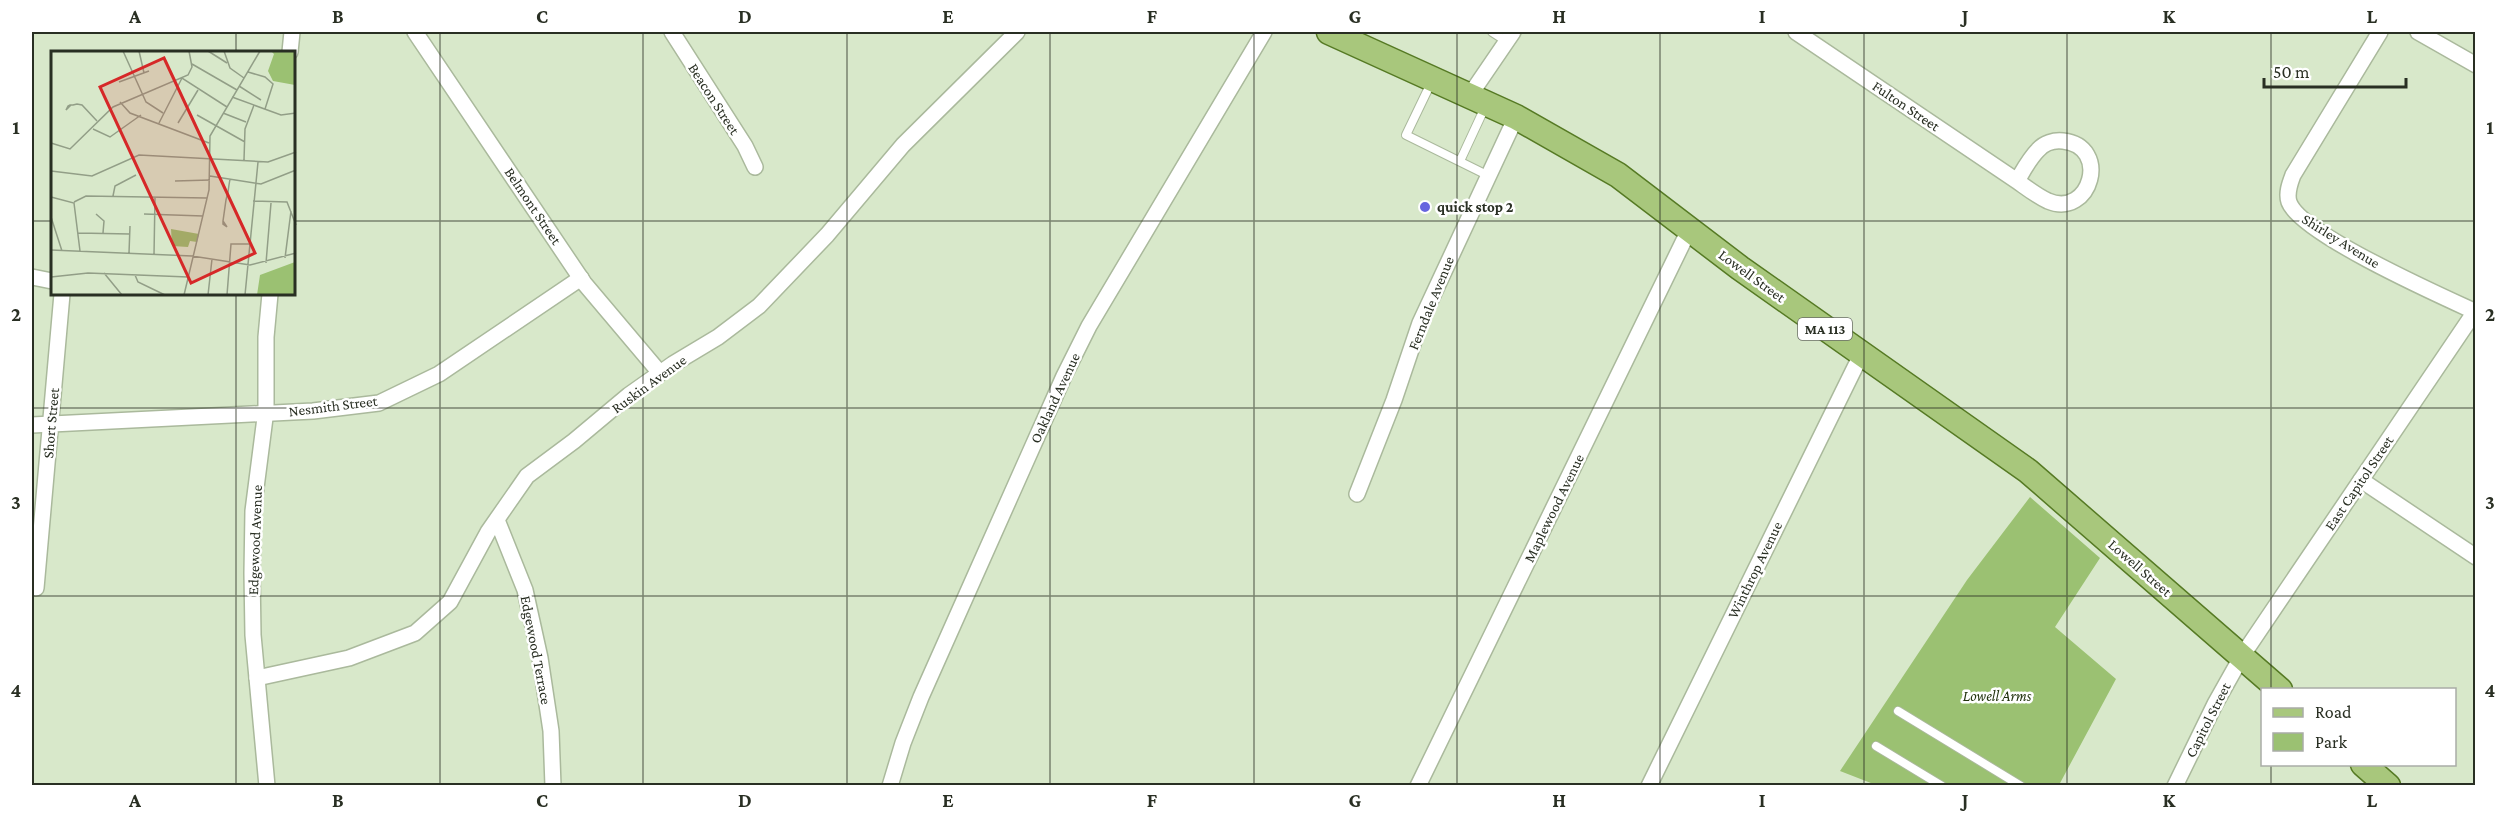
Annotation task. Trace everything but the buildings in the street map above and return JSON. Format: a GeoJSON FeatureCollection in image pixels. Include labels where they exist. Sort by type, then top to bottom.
{"type":"FeatureCollection","features":[{"type":"Feature","properties":{"kind":"main road","name":"Lowell Street"},"geometry":{"type":"LineString","coordinates":[[1329,32],[1516,117],[1618,175],[1689,230],[1861,355],[1927,398],[2028,471],[2278,688]]}},
{"type":"Feature","properties":{"kind":"main road"},"geometry":{"type":"LineString","coordinates":[[2364,766],[2388,786]]}},
{"type":"Feature","properties":{"kind":"street"},"geometry":{"type":"LineString","coordinates":[[290,51],[292,32]]}},
{"type":"Feature","properties":{"kind":"street","name":"Belmont Street"},"geometry":{"type":"LineString","coordinates":[[415,32],[581,278],[660,373]]}},
{"type":"Feature","properties":{"kind":"street","name":"Beacon Street"},"geometry":{"type":"LineString","coordinates":[[672,32],[682,51],[745,146],[755,166]]}},
{"type":"Feature","properties":{"kind":"street","name":"Ruskin Avenue"},"geometry":{"type":"LineString","coordinates":[[257,678],[349,658],[414,633],[450,602],[497,520],[527,476],[660,373],[718,337],[759,306],[827,235],[903,145],[1017,32]]}},
{"type":"Feature","properties":{"kind":"street","name":"Oakland Avenue"},"geometry":{"type":"LineString","coordinates":[[890,786],[903,743],[921,697],[1064,376],[1113,284],[1264,32]]}},
{"type":"Feature","properties":{"kind":"street","name":"Fulton Street"},"geometry":{"type":"LineString","coordinates":[[1796,32],[2017,181],[2050,202],[2070,202],[2085,191],[2092,172],[2090,162],[2079,146],[2058,140],[2038,149],[2017,181]]}},
{"type":"Feature","properties":{"kind":"street","name":"Shirley Avenue"},"geometry":{"type":"LineString","coordinates":[[2380,32],[2293,175],[2288,192],[2289,202],[2302,219],[2365,258],[2475,311]]}},
{"type":"Feature","properties":{"kind":"street"},"geometry":{"type":"LineString","coordinates":[[2418,32],[2475,65]]}},
{"type":"Feature","properties":{"kind":"street"},"geometry":{"type":"LineString","coordinates":[[1479,99],[1509,36]]}},
{"type":"Feature","properties":{"kind":"street","name":"Ferndale Avenue"},"geometry":{"type":"LineString","coordinates":[[1357,494],[1420,323],[1516,117]]}},
{"type":"Feature","properties":{"kind":"street","name":"Maplewood Avenue"},"geometry":{"type":"LineString","coordinates":[[1425,783],[1689,230]]}},
{"type":"Feature","properties":{"kind":"street"},"geometry":{"type":"LineString","coordinates":[[32,278],[51,281]]}},
{"type":"Feature","properties":{"kind":"street","name":"Nesmith Street"},"geometry":{"type":"LineString","coordinates":[[32,425],[313,411],[379,403],[439,374],[581,278]]}},
{"type":"Feature","properties":{"kind":"street","name":"Short Street"},"geometry":{"type":"LineString","coordinates":[[36,588],[62,296]]}},
{"type":"Feature","properties":{"kind":"street","name":"Edgewood Avenue"},"geometry":{"type":"LineString","coordinates":[[267,786],[253,635],[254,511],[265,413],[266,337],[270,296]]}},
{"type":"Feature","properties":{"kind":"street","name":"East Capitol Street"},"geometry":{"type":"LineString","coordinates":[[2242,656],[2475,311]]}},
{"type":"Feature","properties":{"kind":"street","name":"Winthrop Avenue"},"geometry":{"type":"LineString","coordinates":[[1649,786],[1861,355]]}},
{"type":"Feature","properties":{"kind":"street"},"geometry":{"type":"LineString","coordinates":[[2361,480],[2475,557]]}},
{"type":"Feature","properties":{"kind":"street","name":"Edgewood Terrace"},"geometry":{"type":"LineString","coordinates":[[497,520],[525,590],[540,658],[551,731],[553,786]]}},
{"type":"Feature","properties":{"kind":"street","name":"Capitol Street"},"geometry":{"type":"LineString","coordinates":[[2175,786],[2215,704],[2242,656]]}},
{"type":"Feature","properties":{"kind":"lane"},"geometry":{"type":"LineString","coordinates":[[1492,32],[1509,36]]}},
{"type":"Feature","properties":{"kind":"lane"},"geometry":{"type":"LineString","coordinates":[[1433,79],[1406,135],[1490,176]]}},
{"type":"Feature","properties":{"kind":"lane"},"geometry":{"type":"LineString","coordinates":[[1460,161],[1479,99]]}},
{"type":"Feature","properties":{"kind":"lane"},"geometry":{"type":"LineString","coordinates":[[1898,711],[2021,786]]}},
{"type":"Feature","properties":{"kind":"lane"},"geometry":{"type":"LineString","coordinates":[[1876,746],[1942,786]]}},
{"type":"Feature","properties":{"kind":"green space","name":"Lowell Arms"},"geometry":{"type":"Polygon","coordinates":[[[2030,497],[2100,558],[2055,627],[2116,679],[2059,785],[1876,785],[1840,771],[1967,580],[2030,497]]]}},
{"type":"Feature","properties":{"kind":"place","name":"quick stop 2"},"geometry":{"type":"Point","coordinates":[1425,207]}}]}
